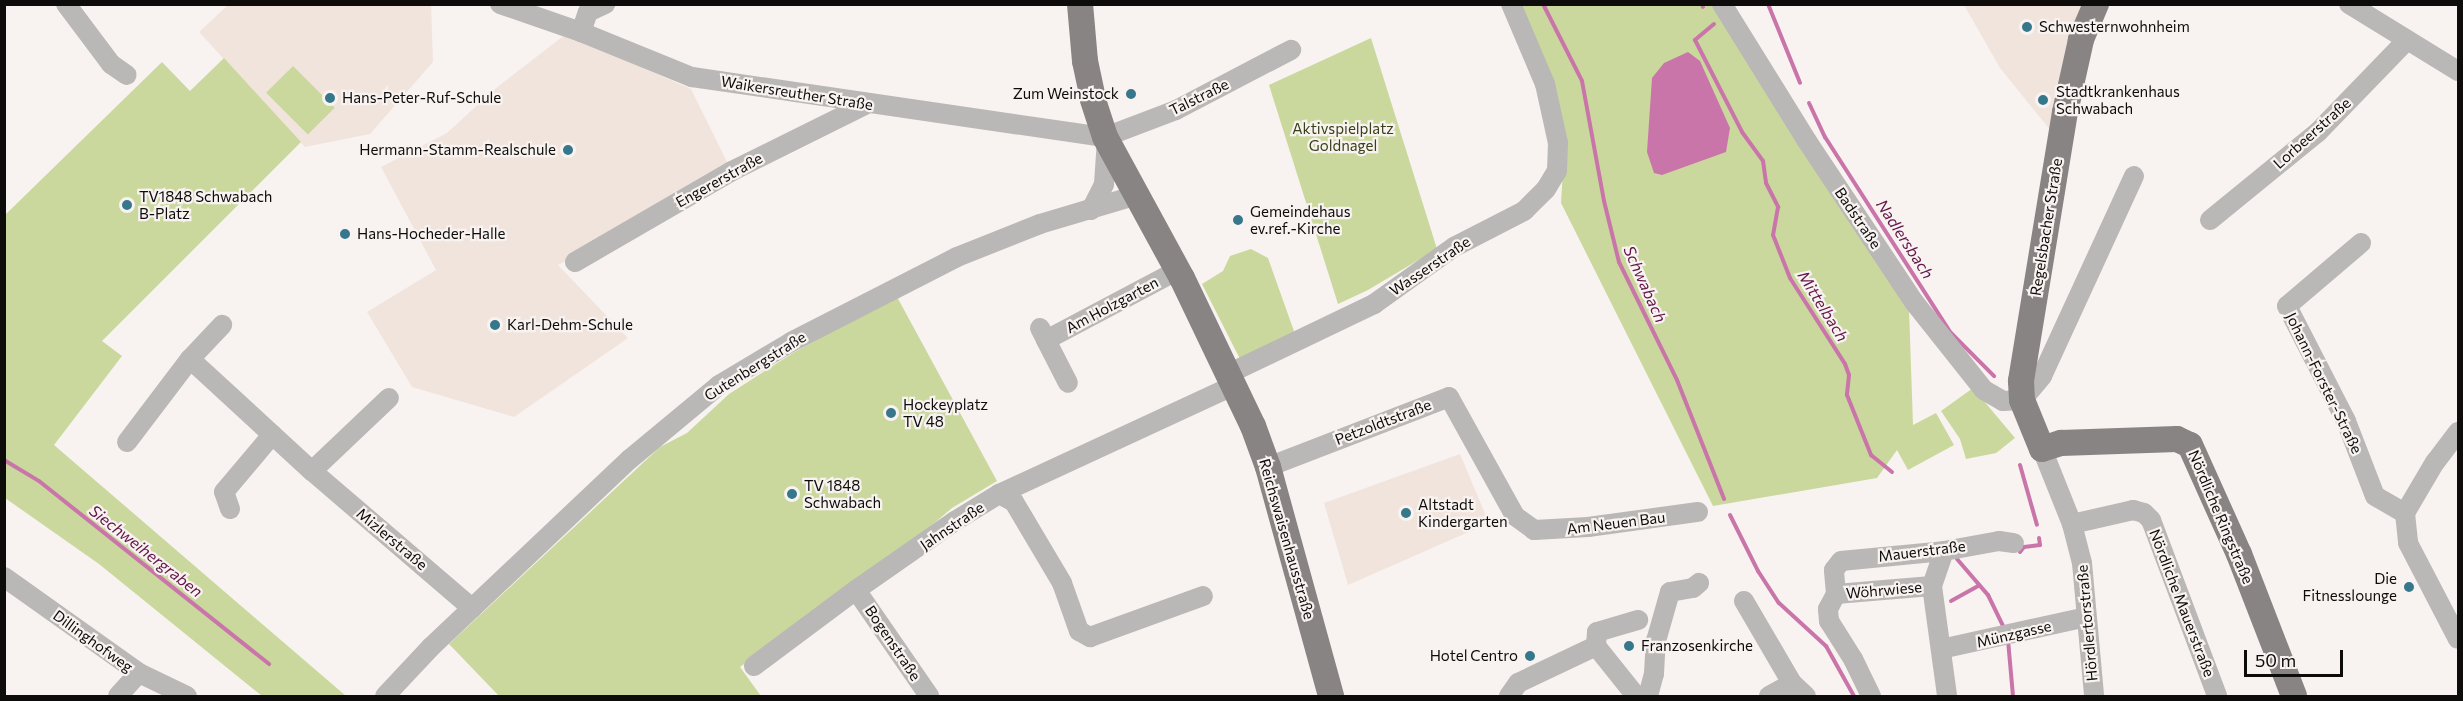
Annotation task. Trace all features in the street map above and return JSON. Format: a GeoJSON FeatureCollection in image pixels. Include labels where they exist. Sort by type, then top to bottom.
{"type":"FeatureCollection","features":[{"type":"Feature","properties":{"kind":"main road","name":"Reichswaisenhausstraße"},"geometry":{"type":"LineString","coordinates":[[1080,4],[1087,70],[1093,100],[1106,138],[1178,270],[1232,379],[1268,468],[1331,696]]}},
{"type":"Feature","properties":{"kind":"main road","name":"Regelsbacher Straße"},"geometry":{"type":"LineString","coordinates":[[2042,449],[2022,400],[2021,381],[2065,112],[2081,40],[2096,4]]}},
{"type":"Feature","properties":{"kind":"main road","name":"Nördliche Ringstraße"},"geometry":{"type":"LineString","coordinates":[[2042,449],[2061,443],[2177,439],[2190,444],[2240,554],[2294,696]]}},
{"type":"Feature","properties":{"kind":"street"},"geometry":{"type":"LineString","coordinates":[[66,4],[111,64],[127,75]]}},
{"type":"Feature","properties":{"kind":"street","name":"Waikersreuther Straße"},"geometry":{"type":"LineString","coordinates":[[500,4],[581,32],[692,77],[1106,138]]}},
{"type":"Feature","properties":{"kind":"street"},"geometry":{"type":"LineString","coordinates":[[581,32],[588,12],[605,4]]}},
{"type":"Feature","properties":{"kind":"street","name":"Wasserstraße"},"geometry":{"type":"LineString","coordinates":[[1232,379],[1374,304],[1454,247],[1524,211],[1546,189],[1557,171],[1558,143],[1545,84],[1510,4]]}},
{"type":"Feature","properties":{"kind":"street","name":"Badstraße"},"geometry":{"type":"LineString","coordinates":[[1722,4],[1807,141],[1914,302],[1984,390],[2003,401],[2022,400]]}},
{"type":"Feature","properties":{"kind":"street"},"geometry":{"type":"LineString","coordinates":[[2349,4],[2458,71]]}},
{"type":"Feature","properties":{"kind":"street","name":"Lorbeerstraße"},"geometry":{"type":"LineString","coordinates":[[2210,220],[2318,132],[2407,40]]}},
{"type":"Feature","properties":{"kind":"street","name":"Talstraße"},"geometry":{"type":"LineString","coordinates":[[1106,138],[1176,110],[1291,50]]}},
{"type":"Feature","properties":{"kind":"street","name":"Engererstraße"},"geometry":{"type":"LineString","coordinates":[[575,262],[732,171],[867,104]]}},
{"type":"Feature","properties":{"kind":"street"},"geometry":{"type":"LineString","coordinates":[[1091,210],[1104,184],[1106,138]]}},
{"type":"Feature","properties":{"kind":"street"},"geometry":{"type":"LineString","coordinates":[[2022,400],[2042,376],[2134,176]]}},
{"type":"Feature","properties":{"kind":"street","name":"Gutenbergstraße"},"geometry":{"type":"LineString","coordinates":[[385,696],[472,608],[630,459],[719,385],[791,342],[957,257],[1040,224],[1137,195]]}},
{"type":"Feature","properties":{"kind":"street","name":"Johann-Forster-Straße"},"geometry":{"type":"LineString","coordinates":[[2361,243],[2287,306],[2346,421],[2375,496],[2405,513]]}},
{"type":"Feature","properties":{"kind":"street","name":"Am Holzgarten"},"geometry":{"type":"LineString","coordinates":[[1068,383],[1043,334],[1178,270]]}},
{"type":"Feature","properties":{"kind":"street"},"geometry":{"type":"LineString","coordinates":[[127,442],[190,358],[222,325]]}},
{"type":"Feature","properties":{"kind":"street","name":"Mizlerstraße"},"geometry":{"type":"LineString","coordinates":[[190,358],[312,471],[472,608]]}},
{"type":"Feature","properties":{"kind":"street"},"geometry":{"type":"LineString","coordinates":[[999,494],[1232,379]]}},
{"type":"Feature","properties":{"kind":"street","name":"Petzoldtstraße"},"geometry":{"type":"LineString","coordinates":[[1268,468],[1449,397],[1515,516],[1534,530]]}},
{"type":"Feature","properties":{"kind":"street"},"geometry":{"type":"LineString","coordinates":[[312,471],[390,398]]}},
{"type":"Feature","properties":{"kind":"street"},"geometry":{"type":"LineString","coordinates":[[2458,432],[2435,462],[2405,513],[2408,543],[2458,639]]}},
{"type":"Feature","properties":{"kind":"street"},"geometry":{"type":"LineString","coordinates":[[230,509],[224,492],[272,435]]}},
{"type":"Feature","properties":{"kind":"street","name":"Hördlertorstraße"},"geometry":{"type":"LineString","coordinates":[[2042,449],[2072,524],[2082,563],[2094,696]]}},
{"type":"Feature","properties":{"kind":"street","name":"Jahnstraße"},"geometry":{"type":"LineString","coordinates":[[754,666],[856,590],[955,521],[999,494],[1014,502],[1062,583],[1079,632],[1090,637],[1203,596]]}},
{"type":"Feature","properties":{"kind":"street","name":"Nördliche Mauerstraße"},"geometry":{"type":"LineString","coordinates":[[2072,524],[2133,510],[2144,513],[2151,520],[2217,696]]}},
{"type":"Feature","properties":{"kind":"street","name":"Am Neuen Bau"},"geometry":{"type":"LineString","coordinates":[[1534,530],[1588,527],[1698,512]]}},
{"type":"Feature","properties":{"kind":"street","name":"Mauerstraße"},"geometry":{"type":"LineString","coordinates":[[1834,570],[1841,561],[1944,551],[2000,541],[2014,543]]}},
{"type":"Feature","properties":{"kind":"street"},"geometry":{"type":"LineString","coordinates":[[1944,551],[1932,586],[1947,696]]}},
{"type":"Feature","properties":{"kind":"street","name":"Wöhrwiese"},"geometry":{"type":"LineString","coordinates":[[1834,570],[1836,594],[1828,609],[1829,621],[1853,659],[1871,696]]}},
{"type":"Feature","properties":{"kind":"street","name":"Dillinghofweg"},"geometry":{"type":"LineString","coordinates":[[4,577],[139,673],[187,696]]}},
{"type":"Feature","properties":{"kind":"street"},"geometry":{"type":"LineString","coordinates":[[1648,696],[1654,674],[1656,641],[1670,592],[1693,588],[1699,583]]}},
{"type":"Feature","properties":{"kind":"street","name":"Wöhrwiese"},"geometry":{"type":"LineString","coordinates":[[1836,594],[1932,586]]}},
{"type":"Feature","properties":{"kind":"street","name":"Bogenstraße"},"geometry":{"type":"LineString","coordinates":[[856,590],[929,696]]}},
{"type":"Feature","properties":{"kind":"street"},"geometry":{"type":"LineString","coordinates":[[1744,601],[1799,690],[1769,696]]}},
{"type":"Feature","properties":{"kind":"street","name":"Münzgasse"},"geometry":{"type":"LineString","coordinates":[[1941,649],[2086,617]]}},
{"type":"Feature","properties":{"kind":"street"},"geometry":{"type":"LineString","coordinates":[[1636,696],[1596,646],[1597,632],[1638,620]]}},
{"type":"Feature","properties":{"kind":"street"},"geometry":{"type":"LineString","coordinates":[[1509,696],[1518,683],[1596,646]]}},
{"type":"Feature","properties":{"kind":"street"},"geometry":{"type":"LineString","coordinates":[[118,696],[139,673]]}},
{"type":"Feature","properties":{"kind":"shaded area","name":"Hans-Peter-Ruf-Schule"},"geometry":{"type":"Polygon","coordinates":[[[228,5],[431,5],[433,62],[370,134],[305,147],[199,32],[228,5]]]}},
{"type":"Feature","properties":{"kind":"shaded area","name":"Stadtkrankenhaus Schwabach"},"geometry":{"type":"Polygon","coordinates":[[[1964,5],[2091,5],[2051,131],[2000,68],[1964,5]]]}},
{"type":"Feature","properties":{"kind":"shaded area","name":"Hermann-Stamm-Realschule"},"geometry":{"type":"Polygon","coordinates":[[[566,34],[691,89],[731,170],[558,265],[628,338],[514,417],[412,387],[367,312],[436,270],[381,167],[447,133],[496,88],[566,34]]]}},
{"type":"Feature","properties":{"kind":"shaded area"},"geometry":{"type":"Polygon","coordinates":[[[1688,52],[1700,61],[1730,128],[1726,152],[1662,175],[1654,173],[1647,152],[1652,78],[1664,63],[1688,52]]]}},
{"type":"Feature","properties":{"kind":"shaded area","name":"Altstadt Kindergarten"},"geometry":{"type":"Polygon","coordinates":[[[1460,454],[1489,523],[1348,585],[1324,503],[1460,454]]]}},
{"type":"Feature","properties":{"kind":"green space"},"geometry":{"type":"Polygon","coordinates":[[[1509,5],[1716,5],[1909,308],[1913,425],[1936,413],[1954,445],[1908,470],[1897,450],[1877,478],[1713,506],[1561,203],[1565,136],[1509,5]]]}},
{"type":"Feature","properties":{"kind":"green space","name":"Aktivspielplatz Goldnagel"},"geometry":{"type":"Polygon","coordinates":[[[1371,38],[1437,249],[1368,290],[1338,304],[1269,85],[1371,38]]]}},
{"type":"Feature","properties":{"kind":"green space"},"geometry":{"type":"Polygon","coordinates":[[[224,58],[301,142],[102,341],[122,356],[54,445],[346,696],[262,696],[99,564],[5,498],[5,215],[162,62],[190,91],[224,58]]]}},
{"type":"Feature","properties":{"kind":"green space"},"geometry":{"type":"Polygon","coordinates":[[[293,66],[335,108],[308,135],[266,93],[293,66]]]}},
{"type":"Feature","properties":{"kind":"green space"},"geometry":{"type":"Polygon","coordinates":[[[1251,249],[1268,258],[1295,334],[1240,359],[1202,284],[1223,271],[1230,256],[1251,249]]]}},
{"type":"Feature","properties":{"kind":"green space","name":"TV 1848 Schwabach"},"geometry":{"type":"Polygon","coordinates":[[[896,295],[997,481],[952,508],[897,555],[853,584],[740,667],[761,696],[499,696],[449,644],[660,447],[687,433],[729,394],[793,353],[896,295]]]}},
{"type":"Feature","properties":{"kind":"green space"},"geometry":{"type":"Polygon","coordinates":[[[1973,388],[2015,438],[1996,453],[1966,459],[1960,439],[1941,411],[1973,388]]]}},
{"type":"Feature","properties":{"kind":"waterway","name":"Schwabach"},"geometry":{"type":"LineString","coordinates":[[1543,4],[1582,81],[1604,201],[1619,262],[1677,380],[1724,499]]}},
{"type":"Feature","properties":{"kind":"waterway","name":"Nadlersbach"},"geometry":{"type":"LineString","coordinates":[[1768,4],[1800,83]]}},
{"type":"Feature","properties":{"kind":"waterway","name":"Mittelbach"},"geometry":{"type":"LineString","coordinates":[[1714,24],[1695,40],[1742,132],[1763,161],[1766,183],[1778,207],[1773,235],[1790,278],[1845,364],[1849,375],[1847,395],[1871,455],[1892,472]]}},
{"type":"Feature","properties":{"kind":"waterway","name":"Nadlersbach"},"geometry":{"type":"LineString","coordinates":[[1809,103],[1825,137],[1951,333],[1994,376]]}},
{"type":"Feature","properties":{"kind":"waterway","name":"Siechweihergraben"},"geometry":{"type":"LineString","coordinates":[[4,460],[39,481],[269,664]]}},
{"type":"Feature","properties":{"kind":"waterway","name":"Nadlersbach"},"geometry":{"type":"LineString","coordinates":[[2020,465],[2037,525]]}},
{"type":"Feature","properties":{"kind":"waterway","name":"Schwabach"},"geometry":{"type":"LineString","coordinates":[[1730,515],[1758,571],[1779,603],[1826,646],[1854,696]]}},
{"type":"Feature","properties":{"kind":"waterway","name":"Nadlersbach"},"geometry":{"type":"LineString","coordinates":[[2020,552],[2024,547],[2040,545],[2039,538]]}},
{"type":"Feature","properties":{"kind":"waterway","name":"Nadlersbach"},"geometry":{"type":"LineString","coordinates":[[1957,559],[1988,595],[2005,630]]}},
{"type":"Feature","properties":{"kind":"waterway"},"geometry":{"type":"LineString","coordinates":[[1951,601],[1978,586]]}},
{"type":"Feature","properties":{"kind":"waterway","name":"Nadlersbach"},"geometry":{"type":"LineString","coordinates":[[2008,640],[2013,696]]}},
{"type":"Feature","properties":{"kind":"place","name":"Schwesternwohnheim"},"geometry":{"type":"Point","coordinates":[2027,27]}},
{"type":"Feature","properties":{"kind":"place","name":"Zum Weinstock"},"geometry":{"type":"Point","coordinates":[1131,94]}},
{"type":"Feature","properties":{"kind":"place","name":"Hans-Peter-Ruf-Schule"},"geometry":{"type":"Point","coordinates":[330,98]}},
{"type":"Feature","properties":{"kind":"place","name":"Stadtkrankenhaus Schwabach"},"geometry":{"type":"Point","coordinates":[2043,100]}},
{"type":"Feature","properties":{"kind":"place","name":"Hermann-Stamm-Realschule"},"geometry":{"type":"Point","coordinates":[568,150]}},
{"type":"Feature","properties":{"kind":"place","name":"TV1848 Schwabach B-Platz"},"geometry":{"type":"Point","coordinates":[127,205]}},
{"type":"Feature","properties":{"kind":"place","name":"Gemeindehaus ev.ref.-Kirche"},"geometry":{"type":"Point","coordinates":[1238,220]}},
{"type":"Feature","properties":{"kind":"place","name":"Hans-Hocheder-Halle"},"geometry":{"type":"Point","coordinates":[345,234]}},
{"type":"Feature","properties":{"kind":"place","name":"Karl-Dehm-Schule"},"geometry":{"type":"Point","coordinates":[495,325]}},
{"type":"Feature","properties":{"kind":"place","name":"Hockeyplatz TV 48"},"geometry":{"type":"Point","coordinates":[891,413]}},
{"type":"Feature","properties":{"kind":"place","name":"TV 1848 Schwabach"},"geometry":{"type":"Point","coordinates":[792,494]}},
{"type":"Feature","properties":{"kind":"place","name":"Altstadt Kindergarten"},"geometry":{"type":"Point","coordinates":[1406,513]}},
{"type":"Feature","properties":{"kind":"place","name":"Die Fitnesslounge"},"geometry":{"type":"Point","coordinates":[2409,587]}},
{"type":"Feature","properties":{"kind":"place","name":"Franzosenkirche"},"geometry":{"type":"Point","coordinates":[1629,646]}},
{"type":"Feature","properties":{"kind":"place","name":"Hotel Centro"},"geometry":{"type":"Point","coordinates":[1530,656]}}]}
